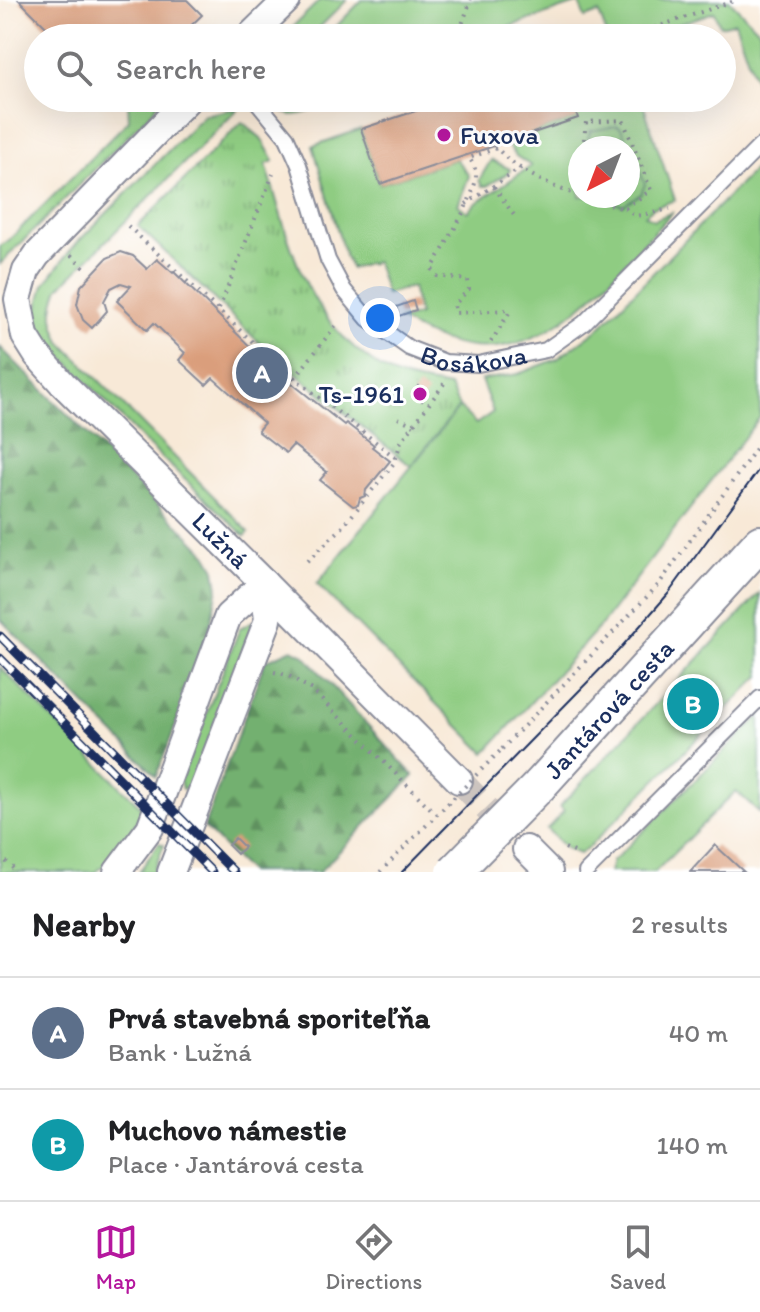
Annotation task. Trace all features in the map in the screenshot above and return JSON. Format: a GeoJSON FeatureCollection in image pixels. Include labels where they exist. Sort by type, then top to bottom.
{"type":"FeatureCollection","features":[{"type":"Feature","properties":{"kind":"street"},"geometry":{"type":"LineString","coordinates":[[262,24],[287,0]]}},
{"type":"Feature","properties":{"kind":"street"},"geometry":{"type":"LineString","coordinates":[[9,298],[44,246],[175,112]]}},
{"type":"Feature","properties":{"kind":"street","name":"Lužná"},"geometry":{"type":"LineString","coordinates":[[9,298],[25,336],[53,373],[459,780]]}},
{"type":"Feature","properties":{"kind":"street","name":"Jantárová cesta"},"geometry":{"type":"LineString","coordinates":[[454,872],[539,786],[760,543]]}},
{"type":"Feature","properties":{"kind":"street"},"geometry":{"type":"LineString","coordinates":[[171,872],[268,620],[264,583]]}},
{"type":"Feature","properties":{"kind":"street"},"geometry":{"type":"LineString","coordinates":[[117,872],[150,828],[228,616],[264,583]]}},
{"type":"Feature","properties":{"kind":"street"},"geometry":{"type":"LineString","coordinates":[[519,842],[549,872]]}},
{"type":"Feature","properties":{"kind":"lane","name":"Bosákova"},"geometry":{"type":"LineString","coordinates":[[266,112],[287,138],[299,165],[328,260],[344,290],[368,319],[409,348],[445,362],[489,363],[546,350],[584,323],[760,146]]}},
{"type":"Feature","properties":{"kind":"lane"},"geometry":{"type":"LineString","coordinates":[[586,872],[760,698]]}},
{"type":"Feature","properties":{"kind":"path"},"geometry":{"type":"LineString","coordinates":[[462,24],[471,0]]}},
{"type":"Feature","properties":{"kind":"path"},"geometry":{"type":"LineString","coordinates":[[666,24],[734,1]]}},
{"type":"Feature","properties":{"kind":"path"},"geometry":{"type":"LineString","coordinates":[[584,136],[586,122],[623,120],[629,136]]}},
{"type":"Feature","properties":{"kind":"path"},"geometry":{"type":"LineString","coordinates":[[488,348],[509,310],[455,313],[454,305],[469,289],[468,280],[437,276],[432,269],[476,178],[469,158],[497,148],[521,168],[568,192]]}},
{"type":"Feature","properties":{"kind":"path"},"geometry":{"type":"LineString","coordinates":[[640,162],[651,190],[640,198]]}},
{"type":"Feature","properties":{"kind":"path"},"geometry":{"type":"LineString","coordinates":[[466,204],[521,168]]}},
{"type":"Feature","properties":{"kind":"path"},"geometry":{"type":"LineString","coordinates":[[218,309],[273,174]]}},
{"type":"Feature","properties":{"kind":"path"},"geometry":{"type":"LineString","coordinates":[[494,187],[516,218]]}},
{"type":"Feature","properties":{"kind":"path"},"geometry":{"type":"LineString","coordinates":[[621,208],[636,216],[659,210]]}},
{"type":"Feature","properties":{"kind":"path"},"geometry":{"type":"LineString","coordinates":[[128,226],[273,361],[396,458]]}},
{"type":"Feature","properties":{"kind":"path"},"geometry":{"type":"LineString","coordinates":[[295,378],[336,325]]}},
{"type":"Feature","properties":{"kind":"path"},"geometry":{"type":"LineString","coordinates":[[307,561],[342,528],[396,458],[401,442],[446,382]]}},
{"type":"Feature","properties":{"kind":"path"},"geometry":{"type":"LineString","coordinates":[[398,418],[414,425]]}},
{"type":"Feature","properties":{"kind":"path"},"geometry":{"type":"LineString","coordinates":[[380,872],[659,584],[760,443]]}},
{"type":"Feature","properties":{"kind":"path"},"geometry":{"type":"LineString","coordinates":[[249,665],[287,675],[311,689],[431,809]]}},
{"type":"Feature","properties":{"kind":"path"},"geometry":{"type":"LineString","coordinates":[[0,856],[17,872]]}},
{"type":"Feature","properties":{"kind":"green space"},"geometry":{"type":"Polygon","coordinates":[[[320,0],[347,0],[323,24],[295,24],[320,0]]]}},
{"type":"Feature","properties":{"kind":"green space"},"geometry":{"type":"Polygon","coordinates":[[[362,0],[729,0],[760,31],[760,95],[735,22],[719,24],[714,12],[679,24],[603,24],[599,13],[585,18],[579,3],[517,24],[339,24],[362,0]]]}},
{"type":"Feature","properties":{"kind":"green space"},"geometry":{"type":"Polygon","coordinates":[[[129,112],[152,112],[0,264],[0,246],[129,120],[129,112]]]}},
{"type":"Feature","properties":{"kind":"green space"},"geometry":{"type":"Polygon","coordinates":[[[235,112],[59,288],[53,315],[61,342],[249,532],[245,536],[145,442],[57,351],[40,328],[36,314],[44,285],[73,247],[204,115],[235,112]]]}},
{"type":"Feature","properties":{"kind":"green space"},"geometry":{"type":"Polygon","coordinates":[[[283,112],[308,112],[296,115],[283,112]]]}},
{"type":"Feature","properties":{"kind":"green space"},"geometry":{"type":"Polygon","coordinates":[[[575,112],[646,112],[675,200],[653,208],[645,215],[654,220],[673,212],[585,303],[554,326],[521,342],[485,348],[445,341],[400,320],[419,315],[412,287],[386,294],[376,262],[351,268],[313,146],[361,129],[380,184],[456,159],[469,176],[458,205],[468,212],[531,166],[516,156],[506,142],[577,118],[575,112]]]}},
{"type":"Feature","properties":{"kind":"green space"},"geometry":{"type":"Polygon","coordinates":[[[242,122],[261,138],[274,161],[266,164],[290,244],[326,317],[344,337],[387,371],[450,387],[459,407],[411,466],[271,354],[138,226],[242,122]]]}},
{"type":"Feature","properties":{"kind":"green space"},"geometry":{"type":"Polygon","coordinates":[[[617,126],[624,136],[589,136],[590,131],[617,126]]]}},
{"type":"Feature","properties":{"kind":"green space"},"geometry":{"type":"Polygon","coordinates":[[[491,160],[510,169],[509,172],[482,186],[479,180],[491,160]]]}},
{"type":"Feature","properties":{"kind":"green space"},"geometry":{"type":"Polygon","coordinates":[[[760,164],[760,417],[602,624],[485,753],[317,584],[459,407],[476,424],[493,412],[481,380],[518,374],[557,359],[599,328],[760,164]]]}},
{"type":"Feature","properties":{"kind":"green space"},"geometry":{"type":"Polygon","coordinates":[[[640,172],[645,184],[640,195],[640,172]]]}},
{"type":"Feature","properties":{"kind":"green space"},"geometry":{"type":"Polygon","coordinates":[[[0,347],[205,552],[215,569],[218,588],[205,650],[156,776],[0,619],[0,347]]]}},
{"type":"Feature","properties":{"kind":"green space"},"geometry":{"type":"Polygon","coordinates":[[[760,593],[760,676],[591,845],[579,854],[565,848],[547,829],[564,811],[560,806],[760,593]]]}},
{"type":"Feature","properties":{"kind":"green space"},"geometry":{"type":"Polygon","coordinates":[[[251,622],[193,781],[189,788],[182,789],[180,781],[240,628],[251,622]]]}},
{"type":"Feature","properties":{"kind":"green space"},"geometry":{"type":"Polygon","coordinates":[[[292,649],[304,655],[414,776],[319,872],[249,872],[204,827],[265,661],[292,649]]]}},
{"type":"Feature","properties":{"kind":"green space"},"geometry":{"type":"Polygon","coordinates":[[[0,667],[143,809],[124,844],[96,872],[0,872],[0,667]]]}},
{"type":"Feature","properties":{"kind":"green space"},"geometry":{"type":"Polygon","coordinates":[[[760,716],[760,813],[736,791],[655,872],[609,872],[612,861],[760,716]]]}},
{"type":"Feature","properties":{"kind":"green space"},"geometry":{"type":"Polygon","coordinates":[[[159,843],[164,845],[153,872],[139,872],[159,843]]]}},
{"type":"Feature","properties":{"kind":"building"},"geometry":{"type":"Polygon","coordinates":[[[19,0],[187,0],[202,15],[193,24],[43,24],[19,0]]]}},
{"type":"Feature","properties":{"kind":"building","name":"Fuxova"},"geometry":{"type":"Polygon","coordinates":[[[413,112],[576,112],[578,118],[380,184],[361,129],[413,112]]]}},
{"type":"Feature","properties":{"kind":"building"},"geometry":{"type":"Polygon","coordinates":[[[121,252],[133,256],[147,269],[157,259],[174,272],[269,365],[374,445],[372,447],[390,461],[366,490],[365,496],[360,498],[358,505],[353,506],[320,480],[327,472],[293,445],[286,453],[259,432],[264,423],[213,378],[206,385],[179,360],[185,353],[154,323],[147,330],[117,301],[131,286],[121,283],[111,288],[104,301],[107,311],[92,328],[83,320],[77,304],[81,286],[107,258],[121,252]]]}},
{"type":"Feature","properties":{"kind":"building"},"geometry":{"type":"Polygon","coordinates":[[[413,301],[416,310],[399,316],[396,307],[413,301]]]}},
{"type":"Feature","properties":{"kind":"building","name":"Ts-1961"},"geometry":{"type":"Polygon","coordinates":[[[418,386],[427,393],[422,401],[413,394],[418,386]]]}},
{"type":"Feature","properties":{"kind":"building"},"geometry":{"type":"Polygon","coordinates":[[[235,838],[244,847],[237,854],[228,845],[235,838]]]}},
{"type":"Feature","properties":{"kind":"building"},"geometry":{"type":"Polygon","coordinates":[[[715,845],[744,872],[690,872],[715,845]]]}},
{"type":"Feature","properties":{"kind":"tunnel"},"geometry":{"type":"LineString","coordinates":[[459,780],[514,837]]}},
{"type":"Feature","properties":{"kind":"tram line"},"geometry":{"type":"LineString","coordinates":[[402,872],[618,651],[668,594],[760,468]]}},
{"type":"Feature","properties":{"kind":"railway"},"geometry":{"type":"LineString","coordinates":[[0,636],[234,872]]}},
{"type":"Feature","properties":{"kind":"railway"},"geometry":{"type":"LineString","coordinates":[[0,658],[212,872]]}},
{"type":"Feature","properties":{"kind":"place","name":"Fuxova"},"geometry":{"type":"Point","coordinates":[444,135]}},
{"type":"Feature","properties":{"kind":"place","name":"Prvá stavebná sporiteľňa"},"geometry":{"type":"Point","coordinates":[262,373]}},
{"type":"Feature","properties":{"kind":"place","name":"Ts-1961"},"geometry":{"type":"Point","coordinates":[420,394]}},
{"type":"Feature","properties":{"kind":"place","name":"Muchovo námestie"},"geometry":{"type":"Point","coordinates":[693,704]}}]}
